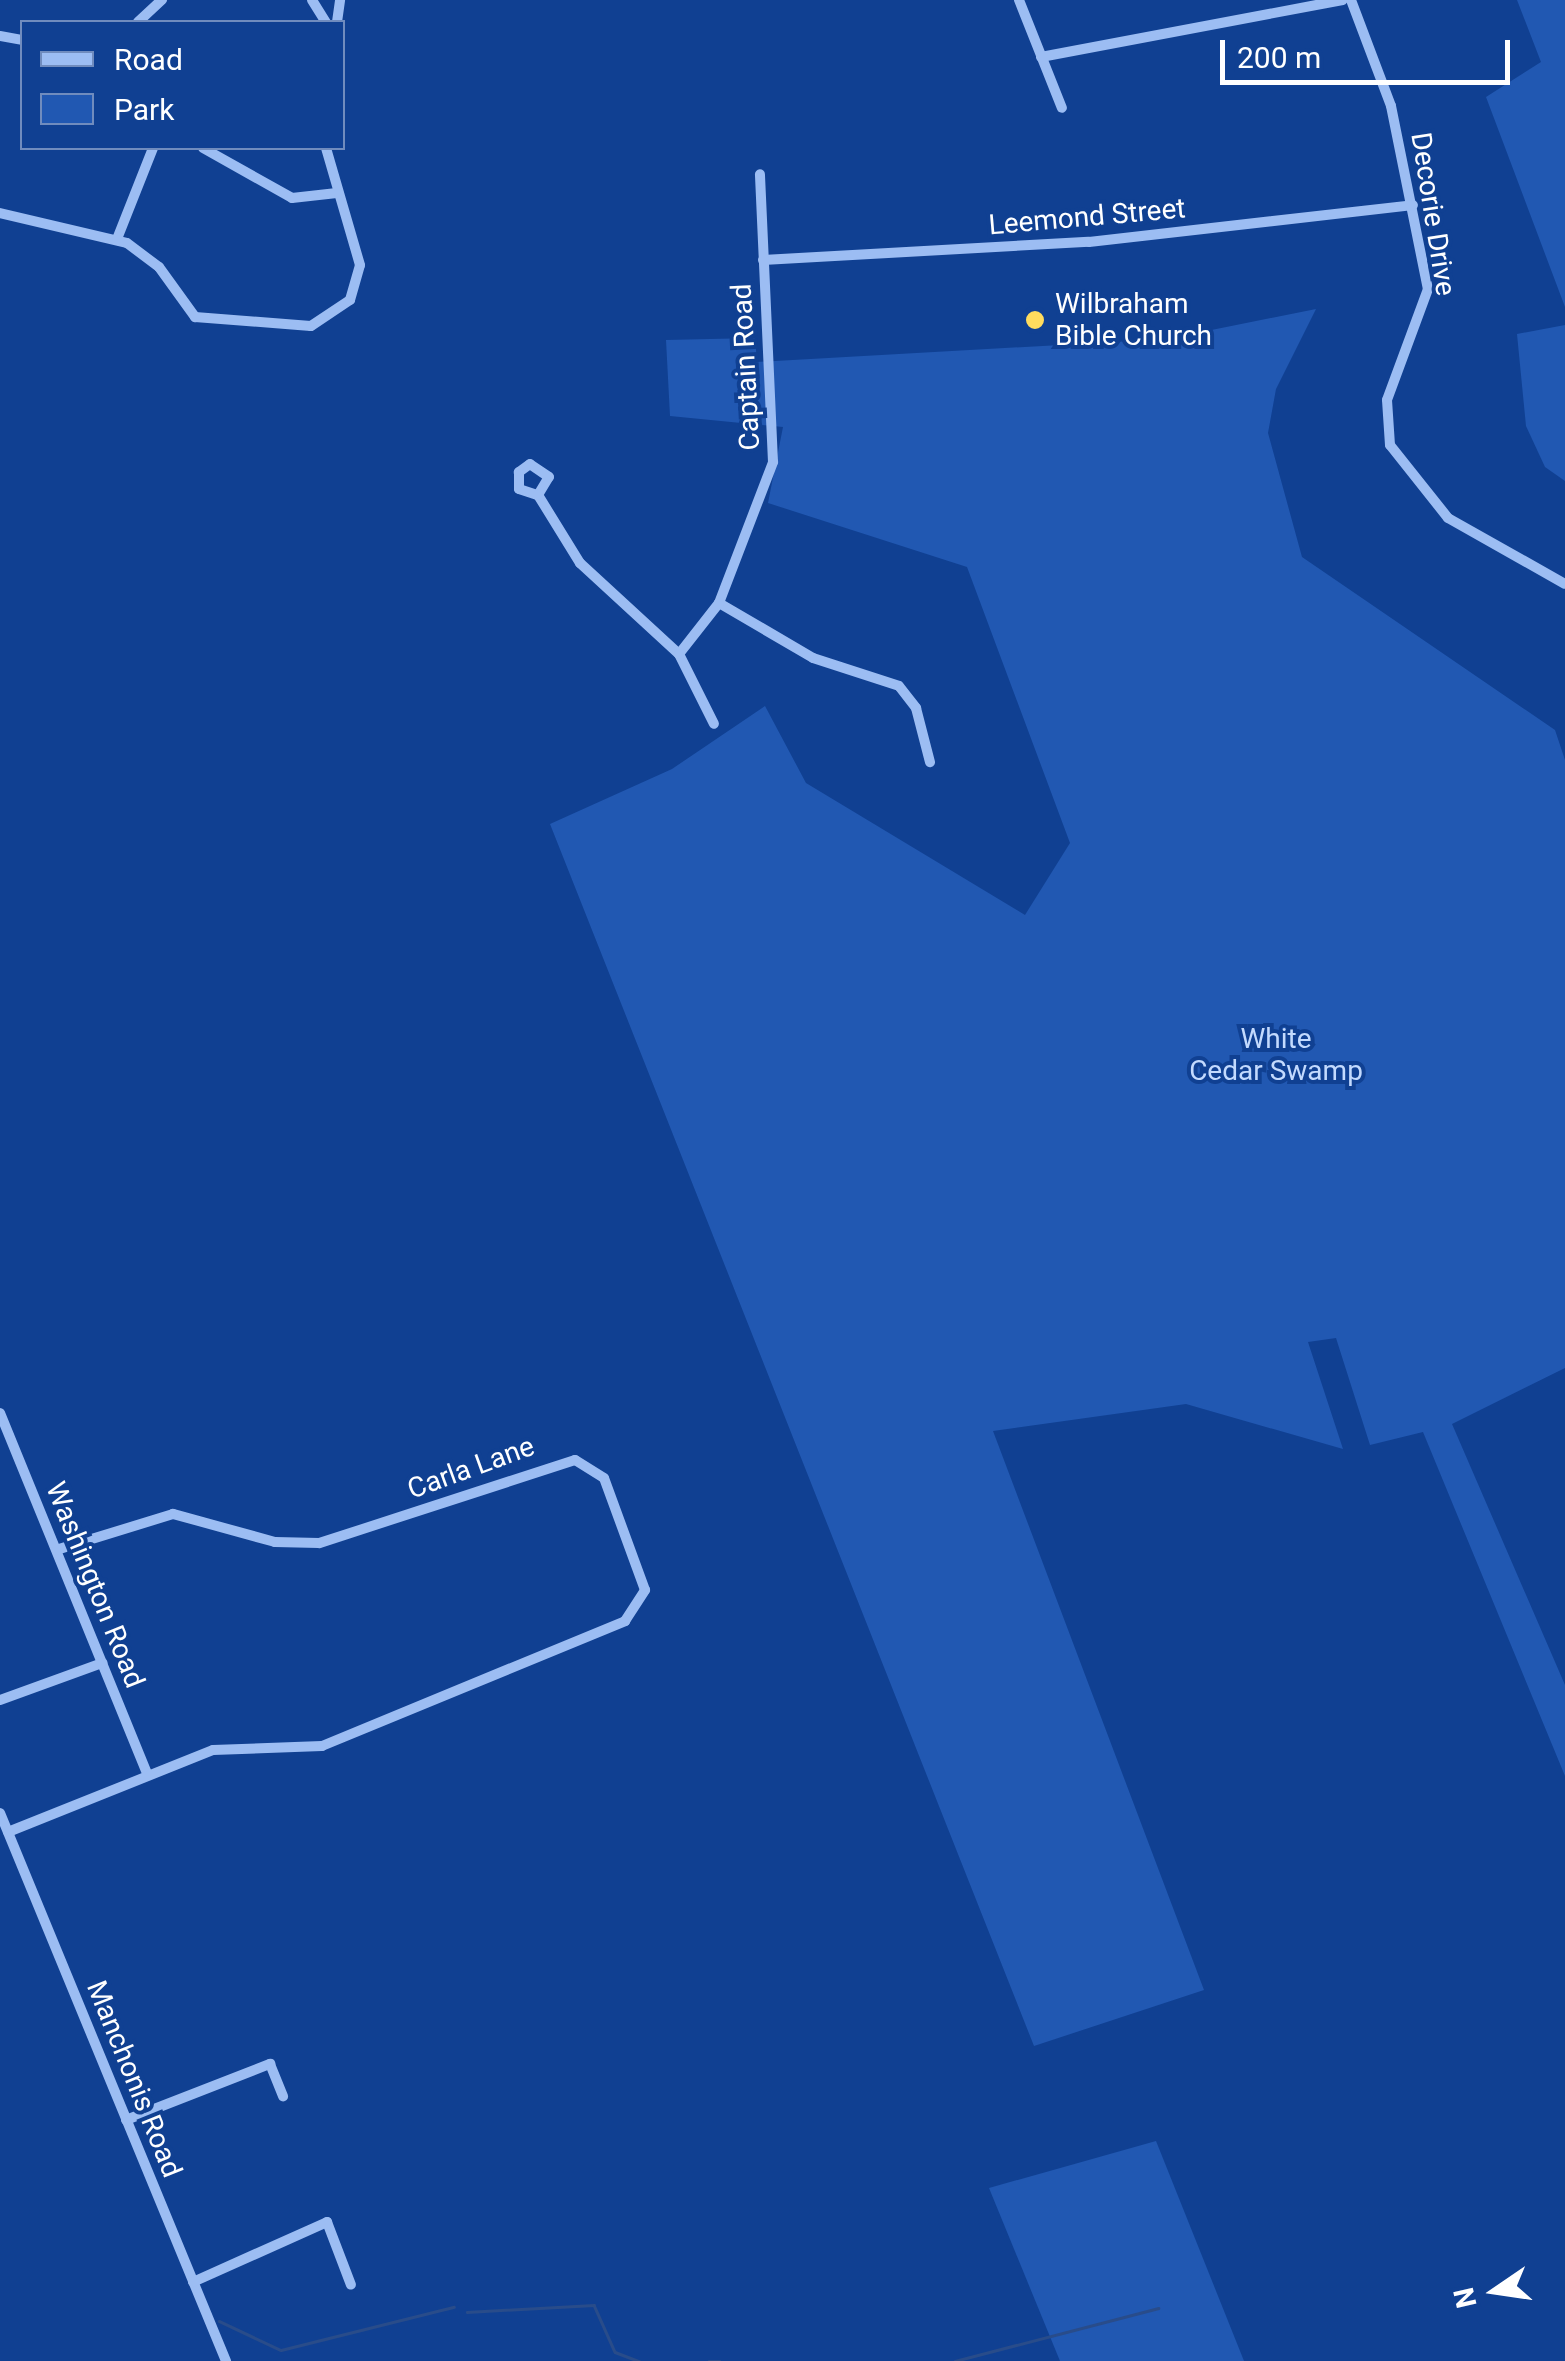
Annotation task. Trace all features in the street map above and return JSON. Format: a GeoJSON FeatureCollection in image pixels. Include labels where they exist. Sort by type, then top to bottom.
{"type":"FeatureCollection","features":[{"type":"Feature","properties":{"kind":"street"},"geometry":{"type":"LineString","coordinates":[[140,20],[162,0]]}},
{"type":"Feature","properties":{"kind":"street"},"geometry":{"type":"LineString","coordinates":[[1019,0],[1062,108]]}},
{"type":"Feature","properties":{"kind":"street"},"geometry":{"type":"LineString","coordinates":[[1042,57],[1343,0]]}},
{"type":"Feature","properties":{"kind":"street","name":"Decorie Drive"},"geometry":{"type":"LineString","coordinates":[[1352,0],[1391,106],[1429,299],[1387,400],[1390,446],[1448,518],[1565,584]]}},
{"type":"Feature","properties":{"kind":"street"},"geometry":{"type":"LineString","coordinates":[[118,239],[152,150]]}},
{"type":"Feature","properties":{"kind":"street"},"geometry":{"type":"LineString","coordinates":[[208,150],[292,198],[337,194]]}},
{"type":"Feature","properties":{"kind":"street"},"geometry":{"type":"LineString","coordinates":[[0,213],[118,239],[160,267],[195,318],[312,326],[343,308],[358,280],[360,251],[337,194],[326,150]]}},
{"type":"Feature","properties":{"kind":"street","name":"Captain Road"},"geometry":{"type":"LineString","coordinates":[[679,654],[719,603],[773,462],[760,174]]}},
{"type":"Feature","properties":{"kind":"street","name":"Leemond Street"},"geometry":{"type":"LineString","coordinates":[[764,260],[1089,242],[1412,205]]}},
{"type":"Feature","properties":{"kind":"street"},"geometry":{"type":"LineString","coordinates":[[538,496],[580,563],[679,654],[714,724]]}},
{"type":"Feature","properties":{"kind":"street"},"geometry":{"type":"LineString","coordinates":[[719,603],[813,658],[899,686],[916,708],[930,762]]}},
{"type":"Feature","properties":{"kind":"street","name":"Washington Road"},"geometry":{"type":"LineString","coordinates":[[0,1412],[148,1775]]}},
{"type":"Feature","properties":{"kind":"street","name":"Carla Lane"},"geometry":{"type":"LineString","coordinates":[[56,1550],[174,1514],[276,1542],[319,1544],[575,1460],[604,1478],[639,1561],[642,1600],[616,1625],[309,1750],[222,1748],[148,1775]]}},
{"type":"Feature","properties":{"kind":"street"},"geometry":{"type":"LineString","coordinates":[[0,1700],[102,1663]]}},
{"type":"Feature","properties":{"kind":"street"},"geometry":{"type":"LineString","coordinates":[[8,1832],[148,1775]]}},
{"type":"Feature","properties":{"kind":"street","name":"Manchonis Road"},"geometry":{"type":"LineString","coordinates":[[0,1813],[226,2361]]}},
{"type":"Feature","properties":{"kind":"street"},"geometry":{"type":"LineString","coordinates":[[126,2120],[270,2064],[283,2098]]}},
{"type":"Feature","properties":{"kind":"street"},"geometry":{"type":"LineString","coordinates":[[193,2282],[327,2222],[351,2285]]}},
{"type":"Feature","properties":{"kind":"green space"},"geometry":{"type":"Polygon","coordinates":[[[1517,0],[1565,0],[1565,307],[1486,97],[1541,62],[1517,0]]]}},
{"type":"Feature","properties":{"kind":"green space","name":"White Cedar Swamp"},"geometry":{"type":"Polygon","coordinates":[[[1316,309],[1276,389],[1268,433],[1302,557],[1555,730],[1565,760],[1565,1368],[1452,1424],[1565,1685],[1565,1776],[1423,1432],[1370,1445],[1336,1338],[1308,1342],[1343,1449],[1186,1404],[993,1431],[1204,1990],[1034,2046],[550,824],[672,769],[765,706],[806,783],[1025,915],[1070,843],[967,567],[768,503],[783,427],[670,416],[666,340],[755,338],[757,362],[1167,339],[1316,309]]]}},
{"type":"Feature","properties":{"kind":"green space"},"geometry":{"type":"Polygon","coordinates":[[[1565,325],[1565,481],[1545,467],[1526,426],[1517,334],[1565,325]]]}},
{"type":"Feature","properties":{"kind":"green space"},"geometry":{"type":"Polygon","coordinates":[[[1156,2141],[1244,2361],[1060,2361],[989,2188],[1156,2141]]]}},
{"type":"Feature","properties":{"kind":"waterway"},"geometry":{"type":"LineString","coordinates":[[467,2312],[594,2305],[615,2352],[639,2361]]}},
{"type":"Feature","properties":{"kind":"waterway"},"geometry":{"type":"LineString","coordinates":[[219,2321],[281,2350],[454,2307]]}},
{"type":"Feature","properties":{"kind":"waterway"},"geometry":{"type":"LineString","coordinates":[[955,2361],[1158,2308]]}},
{"type":"Feature","properties":{"kind":"waterway"},"geometry":{"type":"LineString","coordinates":[[709,2361],[720,2361]]}},
{"type":"Feature","properties":{"kind":"place","name":"Wilbraham Bible Church"},"geometry":{"type":"Point","coordinates":[1035,320]}}]}
